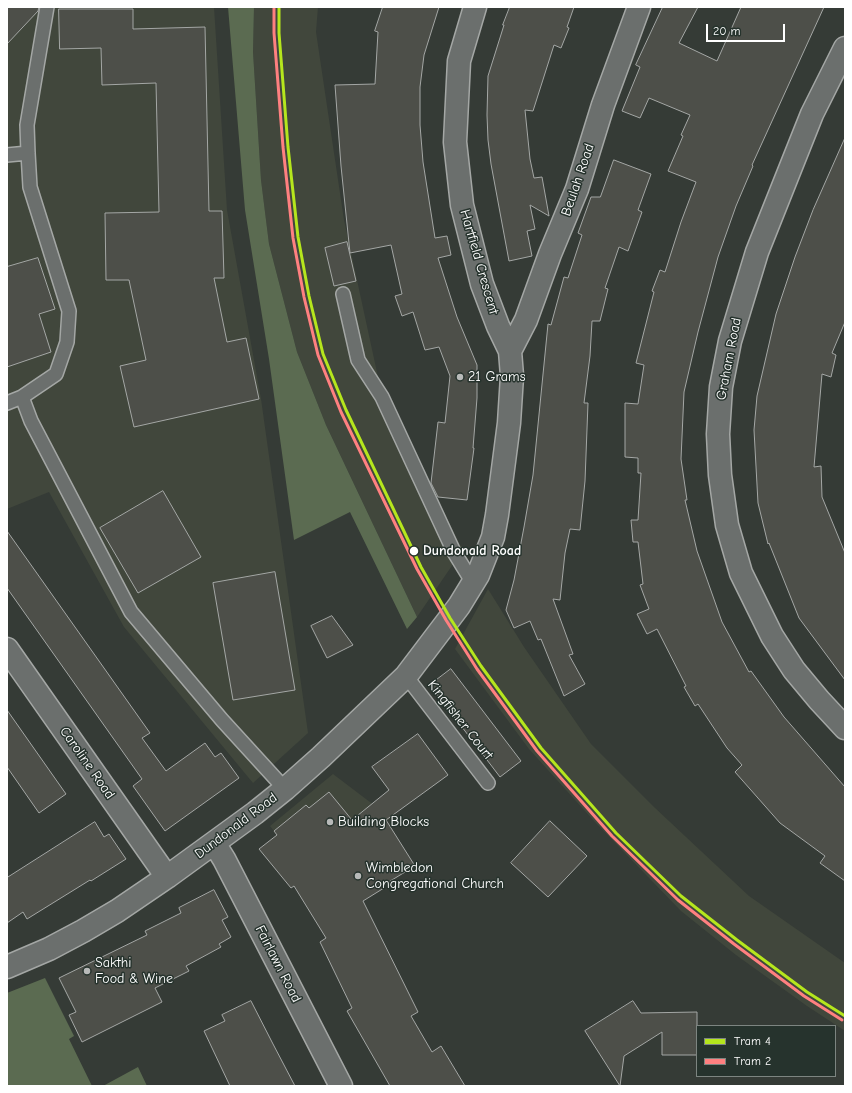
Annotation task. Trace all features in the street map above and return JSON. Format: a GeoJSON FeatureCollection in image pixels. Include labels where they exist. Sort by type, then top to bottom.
{"type":"FeatureCollection","features":[{"type":"Feature","properties":{"kind":"street","name":"Hartfield Crescent"},"geometry":{"type":"LineString","coordinates":[[473,583],[488,553],[493,537],[508,423],[512,376],[510,351],[498,326],[482,284],[462,205],[455,142],[459,61],[475,7]]}},
{"type":"Feature","properties":{"kind":"street","name":"Beulah Road"},"geometry":{"type":"LineString","coordinates":[[510,351],[526,320],[550,254],[577,189],[603,105],[639,7]]}},
{"type":"Feature","properties":{"kind":"street","name":"Graham Road"},"geometry":{"type":"LineString","coordinates":[[845,48],[812,114],[757,252],[730,341],[721,387],[718,434],[720,475],[727,525],[741,573],[772,636],[794,670],[818,700],[845,728]]}},
{"type":"Feature","properties":{"kind":"street","name":"Dundonald Road"},"geometry":{"type":"LineString","coordinates":[[7,967],[49,949],[83,931],[167,877],[285,789],[333,746],[406,676],[459,606],[473,583]]}},
{"type":"Feature","properties":{"kind":"street","name":"Caroline Road"},"geometry":{"type":"LineString","coordinates":[[7,649],[167,877]]}},
{"type":"Feature","properties":{"kind":"street","name":"Fairlawn Road"},"geometry":{"type":"LineString","coordinates":[[214,843],[224,859],[341,1086]]}},
{"type":"Feature","properties":{"kind":"lane"},"geometry":{"type":"LineString","coordinates":[[7,403],[22,397],[56,374],[67,342],[69,311],[30,187],[27,125],[47,7]]}},
{"type":"Feature","properties":{"kind":"lane"},"geometry":{"type":"LineString","coordinates":[[7,155],[28,153]]}},
{"type":"Feature","properties":{"kind":"lane"},"geometry":{"type":"LineString","coordinates":[[343,294],[358,360],[382,397],[454,552],[473,583]]}},
{"type":"Feature","properties":{"kind":"lane"},"geometry":{"type":"LineString","coordinates":[[22,397],[31,421],[131,612],[222,720],[285,789]]}},
{"type":"Feature","properties":{"kind":"lane","name":"Kingfisher Court"},"geometry":{"type":"LineString","coordinates":[[406,676],[488,783]]}},
{"type":"Feature","properties":{"kind":"shaded area"},"geometry":{"type":"Polygon","coordinates":[[[7,7],[214,7],[227,210],[261,399],[308,733],[253,783],[124,627],[49,492],[7,509],[7,7]]]}},
{"type":"Feature","properties":{"kind":"shaded area"},"geometry":{"type":"Polygon","coordinates":[[[254,7],[318,7],[316,32],[344,220],[378,377],[460,545],[464,548],[417,617],[326,425],[297,352],[269,244],[261,180],[253,52],[254,7]]]}},
{"type":"Feature","properties":{"kind":"shaded area"},"geometry":{"type":"Polygon","coordinates":[[[488,589],[524,647],[591,744],[654,807],[749,896],[845,963],[845,1031],[807,1006],[736,955],[681,911],[595,822],[529,749],[455,649],[488,589]]]}},
{"type":"Feature","properties":{"kind":"shaded area","name":"Building Blocks"},"geometry":{"type":"Polygon","coordinates":[[[333,774],[391,818],[311,876],[270,826],[333,774]]]}},
{"type":"Feature","properties":{"kind":"green space"},"geometry":{"type":"Polygon","coordinates":[[[228,7],[254,7],[253,52],[261,180],[269,244],[297,352],[326,425],[417,617],[407,629],[350,512],[294,540],[269,359],[245,210],[228,7]]]}},
{"type":"Feature","properties":{"kind":"green space"},"geometry":{"type":"Polygon","coordinates":[[[45,978],[74,1036],[69,1039],[92,1086],[7,1086],[7,993],[45,978]]]}},
{"type":"Feature","properties":{"kind":"green space"},"geometry":{"type":"Polygon","coordinates":[[[138,1067],[147,1086],[103,1086],[138,1067]]]}},
{"type":"Feature","properties":{"kind":"building"},"geometry":{"type":"Polygon","coordinates":[[[7,7],[39,7],[38,11],[7,44],[7,7]]]}},
{"type":"Feature","properties":{"kind":"building"},"geometry":{"type":"Polygon","coordinates":[[[383,7],[439,7],[424,55],[420,87],[420,125],[423,162],[435,238],[447,236],[451,255],[438,258],[457,317],[477,365],[474,448],[467,500],[438,497],[431,483],[438,422],[445,423],[450,376],[439,347],[425,350],[413,312],[402,316],[395,296],[402,294],[391,245],[350,253],[341,166],[335,85],[375,84],[378,32],[375,31],[383,7]]]}},
{"type":"Feature","properties":{"kind":"building"},"geometry":{"type":"Polygon","coordinates":[[[510,7],[574,7],[567,27],[569,28],[561,48],[554,45],[533,111],[525,110],[530,159],[534,178],[542,177],[549,216],[530,205],[535,229],[527,231],[532,256],[509,261],[491,164],[487,115],[488,76],[503,25],[510,7]]]}},
{"type":"Feature","properties":{"kind":"building"},"geometry":{"type":"Polygon","coordinates":[[[663,7],[698,7],[679,43],[717,61],[741,7],[824,7],[752,165],[753,166],[736,206],[718,257],[684,392],[681,459],[687,500],[685,500],[697,551],[722,622],[749,672],[751,671],[784,717],[845,787],[845,881],[820,863],[825,856],[780,823],[735,772],[742,765],[727,748],[698,704],[695,706],[684,687],[686,686],[657,629],[647,634],[637,614],[649,609],[640,585],[643,584],[638,542],[633,542],[631,520],[638,520],[641,473],[638,473],[638,458],[625,457],[625,403],[638,404],[644,365],[636,363],[654,292],[652,291],[660,270],[665,272],[696,182],[668,171],[690,115],[649,98],[640,118],[622,111],[640,67],[636,65],[663,7]]]}},
{"type":"Feature","properties":{"kind":"building"},"geometry":{"type":"Polygon","coordinates":[[[59,9],[133,9],[133,29],[205,27],[209,211],[222,211],[224,278],[214,278],[227,342],[246,338],[259,399],[134,427],[120,366],[146,360],[129,280],[106,280],[105,213],[159,212],[156,83],[102,85],[101,48],[60,49],[59,9]]]}},
{"type":"Feature","properties":{"kind":"building"},"geometry":{"type":"Polygon","coordinates":[[[845,138],[845,322],[832,353],[836,355],[831,377],[822,374],[814,467],[821,466],[822,497],[845,553],[845,680],[799,618],[769,543],[768,544],[758,503],[754,430],[757,396],[776,314],[795,257],[813,210],[845,138]]]}},
{"type":"Feature","properties":{"kind":"building"},"geometry":{"type":"Polygon","coordinates":[[[614,160],[651,174],[638,210],[642,212],[628,251],[619,247],[605,288],[608,289],[600,321],[592,321],[590,356],[584,403],[588,403],[585,481],[580,530],[570,529],[565,553],[560,600],[553,599],[573,654],[569,655],[585,684],[564,696],[541,639],[538,640],[530,621],[514,628],[506,610],[514,580],[533,475],[548,324],[551,325],[564,277],[568,278],[582,235],[578,233],[591,197],[600,197],[614,160]]]}},
{"type":"Feature","properties":{"kind":"building"},"geometry":{"type":"Polygon","coordinates":[[[347,242],[356,281],[334,286],[325,248],[347,242]]]}},
{"type":"Feature","properties":{"kind":"building"},"geometry":{"type":"Polygon","coordinates":[[[38,258],[55,309],[39,314],[51,352],[7,367],[7,267],[38,258]]]}},
{"type":"Feature","properties":{"kind":"building"},"geometry":{"type":"Polygon","coordinates":[[[163,491],[201,557],[138,593],[100,528],[163,491]]]}},
{"type":"Feature","properties":{"kind":"building"},"geometry":{"type":"Polygon","coordinates":[[[7,531],[150,733],[142,738],[166,771],[205,743],[215,757],[221,753],[239,778],[165,831],[133,786],[142,779],[7,588],[7,531]]]}},
{"type":"Feature","properties":{"kind":"building"},"geometry":{"type":"Polygon","coordinates":[[[275,572],[295,690],[233,700],[213,583],[275,572]]]}},
{"type":"Feature","properties":{"kind":"building"},"geometry":{"type":"Polygon","coordinates":[[[332,616],[353,645],[327,658],[311,626],[332,616]]]}},
{"type":"Feature","properties":{"kind":"building"},"geometry":{"type":"Polygon","coordinates":[[[451,669],[521,761],[500,777],[430,685],[451,669]]]}},
{"type":"Feature","properties":{"kind":"building"},"geometry":{"type":"Polygon","coordinates":[[[7,710],[66,794],[39,813],[7,767],[7,710]]]}},
{"type":"Feature","properties":{"kind":"building"},"geometry":{"type":"Polygon","coordinates":[[[418,734],[448,775],[386,820],[415,866],[382,886],[384,888],[363,901],[418,1012],[411,1016],[432,1052],[441,1046],[465,1086],[390,1086],[347,1011],[352,1008],[320,942],[326,938],[294,886],[291,888],[259,849],[277,835],[274,831],[306,805],[309,808],[329,792],[352,820],[389,790],[372,767],[418,734]]]}},
{"type":"Feature","properties":{"kind":"building"},"geometry":{"type":"Polygon","coordinates":[[[550,821],[587,856],[548,897],[511,863],[550,821]]]}},
{"type":"Feature","properties":{"kind":"building"},"geometry":{"type":"Polygon","coordinates":[[[95,822],[104,837],[109,834],[126,859],[27,919],[23,912],[7,923],[7,878],[95,822]]]}},
{"type":"Feature","properties":{"kind":"building"},"geometry":{"type":"Polygon","coordinates":[[[214,890],[228,917],[222,920],[231,937],[219,944],[221,947],[186,966],[189,971],[155,988],[162,1002],[82,1042],[69,1015],[76,1012],[59,978],[147,935],[145,931],[181,913],[179,908],[214,890]]]}},
{"type":"Feature","properties":{"kind":"building"},"geometry":{"type":"Polygon","coordinates":[[[251,1001],[295,1086],[230,1086],[204,1031],[225,1021],[222,1015],[251,1001]]]}},
{"type":"Feature","properties":{"kind":"building"},"geometry":{"type":"Polygon","coordinates":[[[633,1001],[641,1013],[697,1012],[696,1055],[662,1055],[662,1032],[624,1056],[620,1086],[585,1031],[633,1001]]]}},
{"type":"Feature","properties":{"kind":"tram line","name":"2"},"geometry":{"type":"LineString","coordinates":[[274,7],[274,33],[283,147],[293,238],[304,297],[318,355],[341,412],[417,569],[446,620],[477,669],[537,751],[612,836],[678,900],[804,996],[842,1020]]}},
{"type":"Feature","properties":{"kind":"tram line","name":"4"},"geometry":{"type":"LineString","coordinates":[[279,7],[279,33],[288,147],[298,237],[309,296],[323,354],[346,410],[421,567],[450,618],[481,666],[541,748],[616,833],[681,896],[807,992],[845,1016]]}},
{"type":"Feature","properties":{"kind":"place","name":"21 Grams"},"geometry":{"type":"Point","coordinates":[460,377]}},
{"type":"Feature","properties":{"kind":"place","name":"Dundonald Road"},"geometry":{"type":"Point","coordinates":[414,551]}},
{"type":"Feature","properties":{"kind":"place","name":"Building Blocks"},"geometry":{"type":"Point","coordinates":[330,822]}},
{"type":"Feature","properties":{"kind":"place","name":"Wimbledon Congregational Church"},"geometry":{"type":"Point","coordinates":[358,876]}},
{"type":"Feature","properties":{"kind":"place","name":"Sakthi Food & Wine"},"geometry":{"type":"Point","coordinates":[87,971]}}]}
